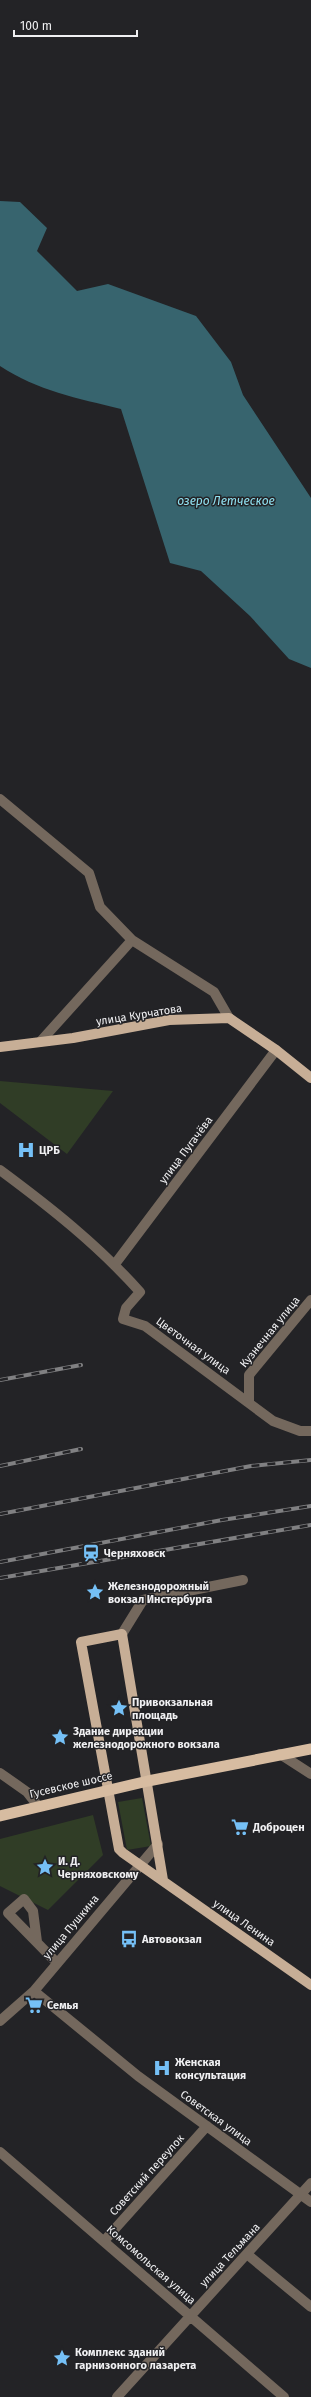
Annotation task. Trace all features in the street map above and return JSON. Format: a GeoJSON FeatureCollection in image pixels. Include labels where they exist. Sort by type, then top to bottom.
{"type":"FeatureCollection","features":[{"type":"Feature","properties":{"kind":"highway","name":"Гусевское шоссе"},"geometry":{"type":"LineString","coordinates":[[0,1816],[148,1781],[311,1749]]}},
{"type":"Feature","properties":{"kind":"main road","name":"улица Курчатова"},"geometry":{"type":"LineString","coordinates":[[0,1047],[73,1038],[169,1020],[229,1018]]}},
{"type":"Feature","properties":{"kind":"main road"},"geometry":{"type":"LineString","coordinates":[[229,1018],[276,1050],[311,1078]]}},
{"type":"Feature","properties":{"kind":"main road"},"geometry":{"type":"LineString","coordinates":[[122,1634],[148,1781],[163,1880]]}},
{"type":"Feature","properties":{"kind":"main road","name":"улица Ленина"},"geometry":{"type":"LineString","coordinates":[[122,1634],[81,1642],[116,1843],[123,1853],[311,1985]]}},
{"type":"Feature","properties":{"kind":"street"},"geometry":{"type":"LineString","coordinates":[[0,800],[89,873],[100,907],[132,940],[214,992],[229,1018]]}},
{"type":"Feature","properties":{"kind":"street"},"geometry":{"type":"LineString","coordinates":[[40,1042],[132,940]]}},
{"type":"Feature","properties":{"kind":"street","name":"улица Пугачёва"},"geometry":{"type":"LineString","coordinates":[[115,1264],[276,1050]]}},
{"type":"Feature","properties":{"kind":"street","name":"Цветочная улица"},"geometry":{"type":"LineString","coordinates":[[0,1170],[66,1220],[115,1264],[140,1292],[126,1308],[123,1320],[145,1326],[273,1421],[300,1430],[311,1431]]}},
{"type":"Feature","properties":{"kind":"street","name":"Кузнечная улица"},"geometry":{"type":"LineString","coordinates":[[249,1402],[249,1375],[311,1300]]}},
{"type":"Feature","properties":{"kind":"street"},"geometry":{"type":"LineString","coordinates":[[122,1634],[143,1600],[243,1580]]}},
{"type":"Feature","properties":{"kind":"street"},"geometry":{"type":"LineString","coordinates":[[280,1754],[311,1774]]}},
{"type":"Feature","properties":{"kind":"street"},"geometry":{"type":"LineString","coordinates":[[0,1773],[27,1792],[38,1806]]}},
{"type":"Feature","properties":{"kind":"street","name":"улица Пушкина"},"geometry":{"type":"LineString","coordinates":[[0,2021],[34,1991],[139,1864],[158,1844]]}},
{"type":"Feature","properties":{"kind":"street"},"geometry":{"type":"LineString","coordinates":[[37,1942],[57,1963]]}},
{"type":"Feature","properties":{"kind":"street","name":"Советская улица"},"geometry":{"type":"LineString","coordinates":[[34,1991],[138,2076],[311,2202]]}},
{"type":"Feature","properties":{"kind":"street","name":"Советский переулок"},"geometry":{"type":"LineString","coordinates":[[104,2241],[207,2126]]}},
{"type":"Feature","properties":{"kind":"street","name":"Комсомольская улица"},"geometry":{"type":"LineString","coordinates":[[0,2152],[190,2314],[284,2397]]}},
{"type":"Feature","properties":{"kind":"street","name":"улица Тельмана"},"geometry":{"type":"LineString","coordinates":[[117,2397],[190,2314],[248,2255],[311,2183]]}},
{"type":"Feature","properties":{"kind":"street"},"geometry":{"type":"LineString","coordinates":[[248,2255],[311,2307]]}},
{"type":"Feature","properties":{"kind":"green space"},"geometry":{"type":"Polygon","coordinates":[[[0,1081],[113,1091],[67,1154],[0,1103],[0,1081]]]}},
{"type":"Feature","properties":{"kind":"green space"},"geometry":{"type":"Polygon","coordinates":[[[142,1798],[151,1846],[127,1850],[118,1802],[142,1798]]]}},
{"type":"Feature","properties":{"kind":"green space"},"geometry":{"type":"Polygon","coordinates":[[[93,1815],[103,1855],[48,1910],[0,1886],[0,1839],[93,1815]]]}},
{"type":"Feature","properties":{"kind":"water","name":"озеро Летческое"},"geometry":{"type":"Polygon","coordinates":[[[0,201],[20,202],[47,228],[37,251],[77,291],[108,284],[196,316],[231,362],[243,395],[311,498],[311,668],[289,659],[250,616],[201,571],[170,563],[121,409],[43,388],[14,375],[0,366],[0,201]]]}},
{"type":"Feature","properties":{"kind":"railway"},"geometry":{"type":"LineString","coordinates":[[0,1380],[81,1365]]}},
{"type":"Feature","properties":{"kind":"railway"},"geometry":{"type":"LineString","coordinates":[[0,1466],[81,1449]]}},
{"type":"Feature","properties":{"kind":"railway"},"geometry":{"type":"LineString","coordinates":[[0,1514],[251,1466],[311,1460]]}},
{"type":"Feature","properties":{"kind":"railway"},"geometry":{"type":"LineString","coordinates":[[0,1562],[222,1520],[311,1506]]}},
{"type":"Feature","properties":{"kind":"railway"},"geometry":{"type":"LineString","coordinates":[[0,1578],[311,1525]]}},
{"type":"Feature","properties":{"kind":"place","name":"ЦРБ"},"geometry":{"type":"Point","coordinates":[26,1150]}},
{"type":"Feature","properties":{"kind":"place","name":"Черняховск"},"geometry":{"type":"Point","coordinates":[91,1553]}},
{"type":"Feature","properties":{"kind":"place","name":"Железнодорожный вокзал Инстербурга"},"geometry":{"type":"Point","coordinates":[95,1592]}},
{"type":"Feature","properties":{"kind":"place","name":"Привокзальная площадь"},"geometry":{"type":"Point","coordinates":[119,1708]}},
{"type":"Feature","properties":{"kind":"place","name":"Здание дирекции железнодорожного вокзала"},"geometry":{"type":"Point","coordinates":[60,1737]}},
{"type":"Feature","properties":{"kind":"place","name":"Доброцен"},"geometry":{"type":"Point","coordinates":[240,1827]}},
{"type":"Feature","properties":{"kind":"place","name":"И. Д. Черняховскому"},"geometry":{"type":"Point","coordinates":[45,1867]}},
{"type":"Feature","properties":{"kind":"place","name":"Автовокзал"},"geometry":{"type":"Point","coordinates":[129,1939]}},
{"type":"Feature","properties":{"kind":"place","name":"Семья"},"geometry":{"type":"Point","coordinates":[34,2005]}},
{"type":"Feature","properties":{"kind":"place","name":"Женская консультация"},"geometry":{"type":"Point","coordinates":[162,2068]}},
{"type":"Feature","properties":{"kind":"place","name":"Комплекс зданий гарнизонного лазарета"},"geometry":{"type":"Point","coordinates":[62,2358]}}]}
